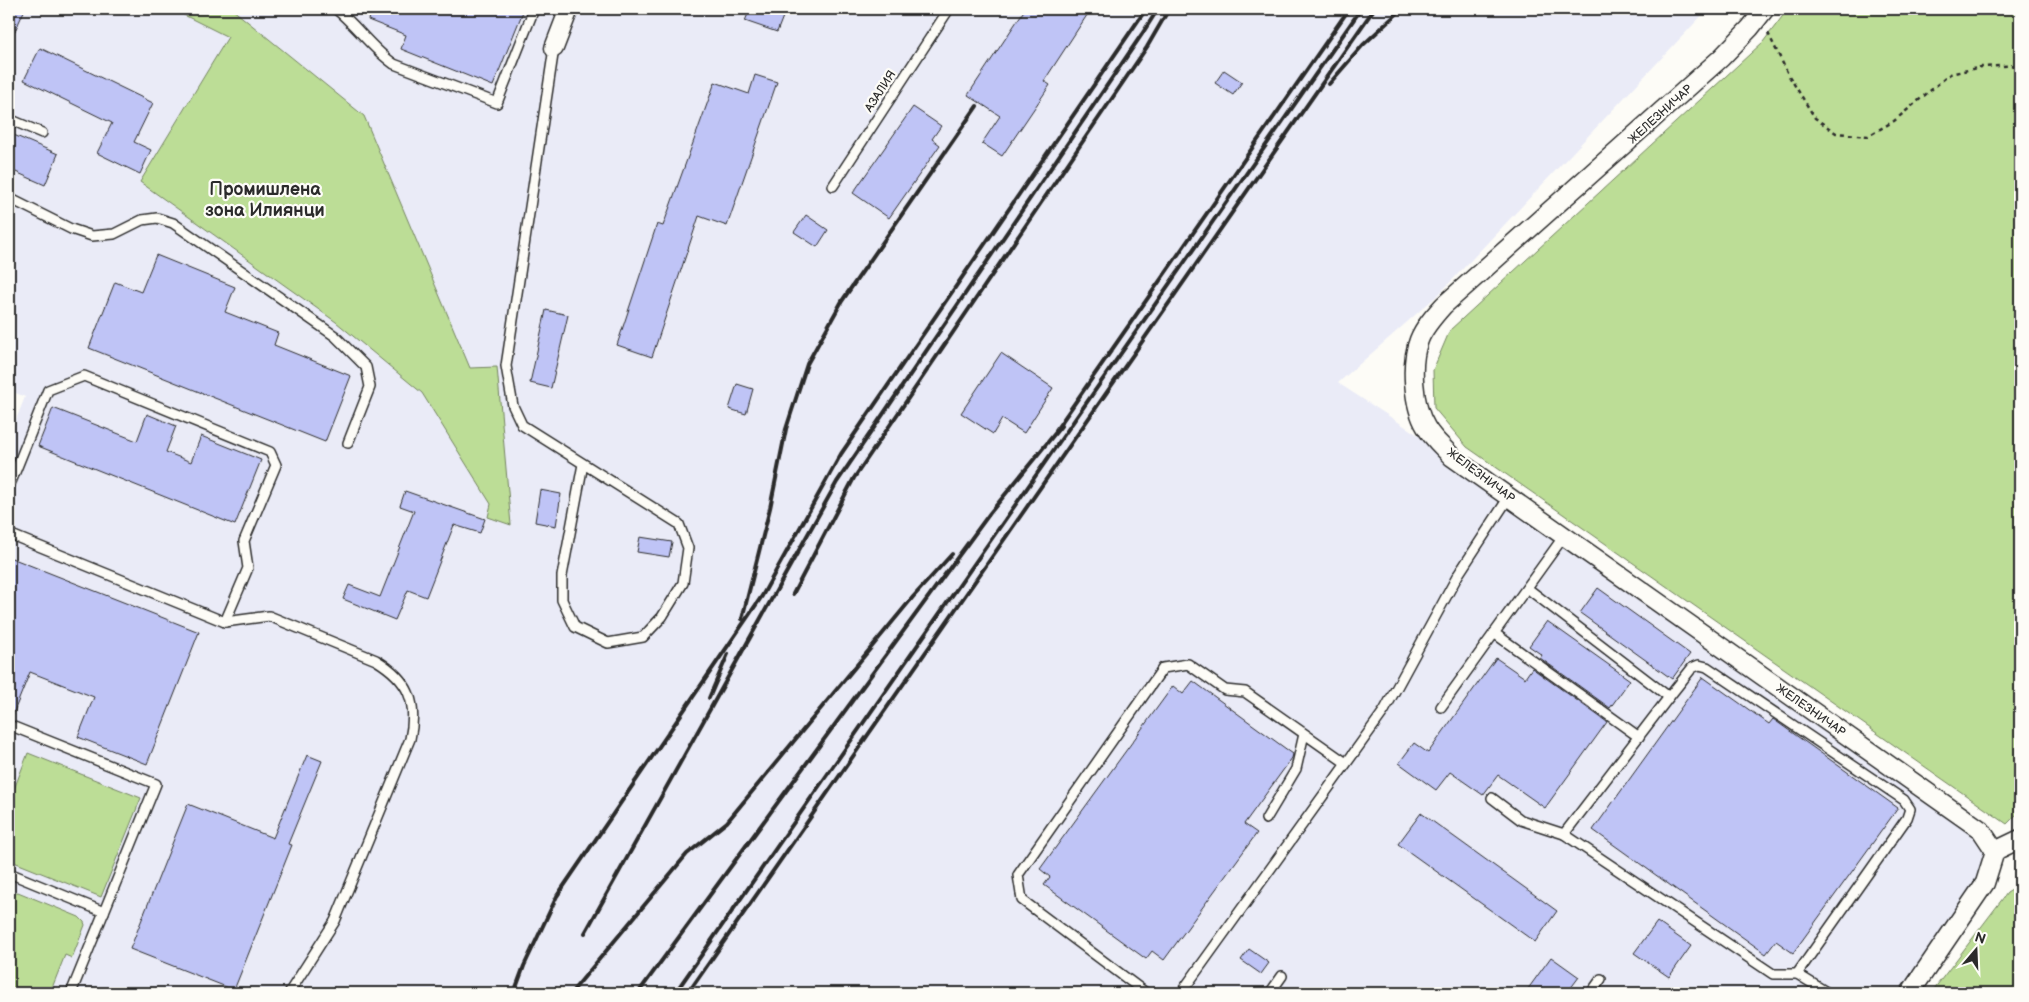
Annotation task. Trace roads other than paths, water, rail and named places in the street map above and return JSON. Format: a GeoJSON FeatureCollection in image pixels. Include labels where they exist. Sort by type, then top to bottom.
{"type":"FeatureCollection","features":[{"type":"Feature","properties":{"kind":"street"},"geometry":{"type":"LineString","coordinates":[[554,48],[569,9]]}},
{"type":"Feature","properties":{"kind":"street","name":"ЖЕЛЕЗНИЧАР"},"geometry":{"type":"LineString","coordinates":[[1762,12],[1739,40],[1701,77],[1444,305],[1419,340],[1413,368],[1416,399],[1425,427],[1452,457],[1982,830],[1994,851]]}},
{"type":"Feature","properties":{"kind":"street"},"geometry":{"type":"LineString","coordinates":[[1910,993],[1985,883],[1994,851],[2020,839]]}},
{"type":"Feature","properties":{"kind":"lane"},"geometry":{"type":"LineString","coordinates":[[336,9],[349,20],[382,56],[394,64],[497,103],[534,9]]}},
{"type":"Feature","properties":{"kind":"lane","name":"АЗАЛИЯ"},"geometry":{"type":"LineString","coordinates":[[833,186],[949,9]]}},
{"type":"Feature","properties":{"kind":"lane"},"geometry":{"type":"LineString","coordinates":[[554,48],[506,366],[513,406],[522,425],[679,524],[688,548],[683,583],[662,617],[642,637],[608,643],[575,627],[562,600],[562,576],[583,464]]}},
{"type":"Feature","properties":{"kind":"lane"},"geometry":{"type":"LineString","coordinates":[[9,119],[42,133]]}},
{"type":"Feature","properties":{"kind":"lane"},"geometry":{"type":"LineString","coordinates":[[9,198],[71,229],[92,236],[114,234],[142,220],[157,218],[173,223],[335,336],[366,367],[370,387],[348,443]]}},
{"type":"Feature","properties":{"kind":"lane"},"geometry":{"type":"LineString","coordinates":[[9,487],[48,390],[84,376],[270,452],[276,465],[244,541],[248,568],[225,622]]}},
{"type":"Feature","properties":{"kind":"lane"},"geometry":{"type":"LineString","coordinates":[[1181,993],[1384,710],[1458,575],[1509,497]]}},
{"type":"Feature","properties":{"kind":"lane"},"geometry":{"type":"LineString","coordinates":[[9,534],[225,622],[269,616],[376,660],[392,670],[405,684],[412,702],[414,721],[410,739],[336,921],[289,993]]}},
{"type":"Feature","properties":{"kind":"lane"},"geometry":{"type":"LineString","coordinates":[[1441,707],[1564,536]]}},
{"type":"Feature","properties":{"kind":"lane"},"geometry":{"type":"LineString","coordinates":[[1527,588],[1669,696]]}},
{"type":"Feature","properties":{"kind":"lane"},"geometry":{"type":"LineString","coordinates":[[1494,633],[1639,737]]}},
{"type":"Feature","properties":{"kind":"lane"},"geometry":{"type":"LineString","coordinates":[[1146,993],[1022,900],[1018,875],[1163,668],[1188,664],[1225,690],[1245,692],[1346,763]]}},
{"type":"Feature","properties":{"kind":"lane"},"geometry":{"type":"LineString","coordinates":[[1564,834],[1692,668],[1699,665],[1707,667],[1904,800],[1910,809],[1907,818],[1797,974]]}},
{"type":"Feature","properties":{"kind":"lane"},"geometry":{"type":"LineString","coordinates":[[9,725],[156,784],[71,993]]}},
{"type":"Feature","properties":{"kind":"lane"},"geometry":{"type":"LineString","coordinates":[[1266,819],[1296,769],[1304,734]]}},
{"type":"Feature","properties":{"kind":"lane"},"geometry":{"type":"LineString","coordinates":[[1492,798],[1521,820],[1564,834],[1772,974],[1797,974],[1828,993]]}},
{"type":"Feature","properties":{"kind":"lane"},"geometry":{"type":"LineString","coordinates":[[9,873],[104,912]]}},
{"type":"Feature","properties":{"kind":"lane"},"geometry":{"type":"LineString","coordinates":[[1270,993],[1282,976]]}},
{"type":"Feature","properties":{"kind":"lane"},"geometry":{"type":"LineString","coordinates":[[1591,993],[1601,979]]}},
{"type":"Feature","properties":{"kind":"railway"},"geometry":{"type":"LineString","coordinates":[[514,993],[524,966],[557,896],[762,596],[841,454],[1146,9]]}},
{"type":"Feature","properties":{"kind":"railway"},"geometry":{"type":"LineString","coordinates":[[585,933],[837,482],[1158,9]]}},
{"type":"Feature","properties":{"kind":"railway"},"geometry":{"type":"LineString","coordinates":[[793,594],[854,478],[1147,47],[1169,9]]}},
{"type":"Feature","properties":{"kind":"railway"},"geometry":{"type":"LineString","coordinates":[[1056,430],[1349,9]]}},
{"type":"Feature","properties":{"kind":"railway"},"geometry":{"type":"LineString","coordinates":[[675,993],[1361,9]]}},
{"type":"Feature","properties":{"kind":"railway"},"geometry":{"type":"LineString","coordinates":[[688,993],[1374,9]]}},
{"type":"Feature","properties":{"kind":"railway"},"geometry":{"type":"LineString","coordinates":[[1329,84],[1363,45],[1402,9]]}},
{"type":"Feature","properties":{"kind":"railway"},"geometry":{"type":"LineString","coordinates":[[742,619],[770,508],[786,429],[807,364],[842,301],[977,106]]}},
{"type":"Feature","properties":{"kind":"railway"},"geometry":{"type":"LineString","coordinates":[[638,993],[990,513],[1061,426]]}},
{"type":"Feature","properties":{"kind":"railway"},"geometry":{"type":"LineString","coordinates":[[571,993],[687,854],[727,822],[913,597],[952,554]]}},
{"type":"Feature","properties":{"kind":"railway"},"geometry":{"type":"LineString","coordinates":[[709,698],[728,654]]}},
{"type":"Feature","properties":{"kind":"district","name":"Промишлена зона Илиянци"},"geometry":{"type":"Point","coordinates":[265,199]}}]}
